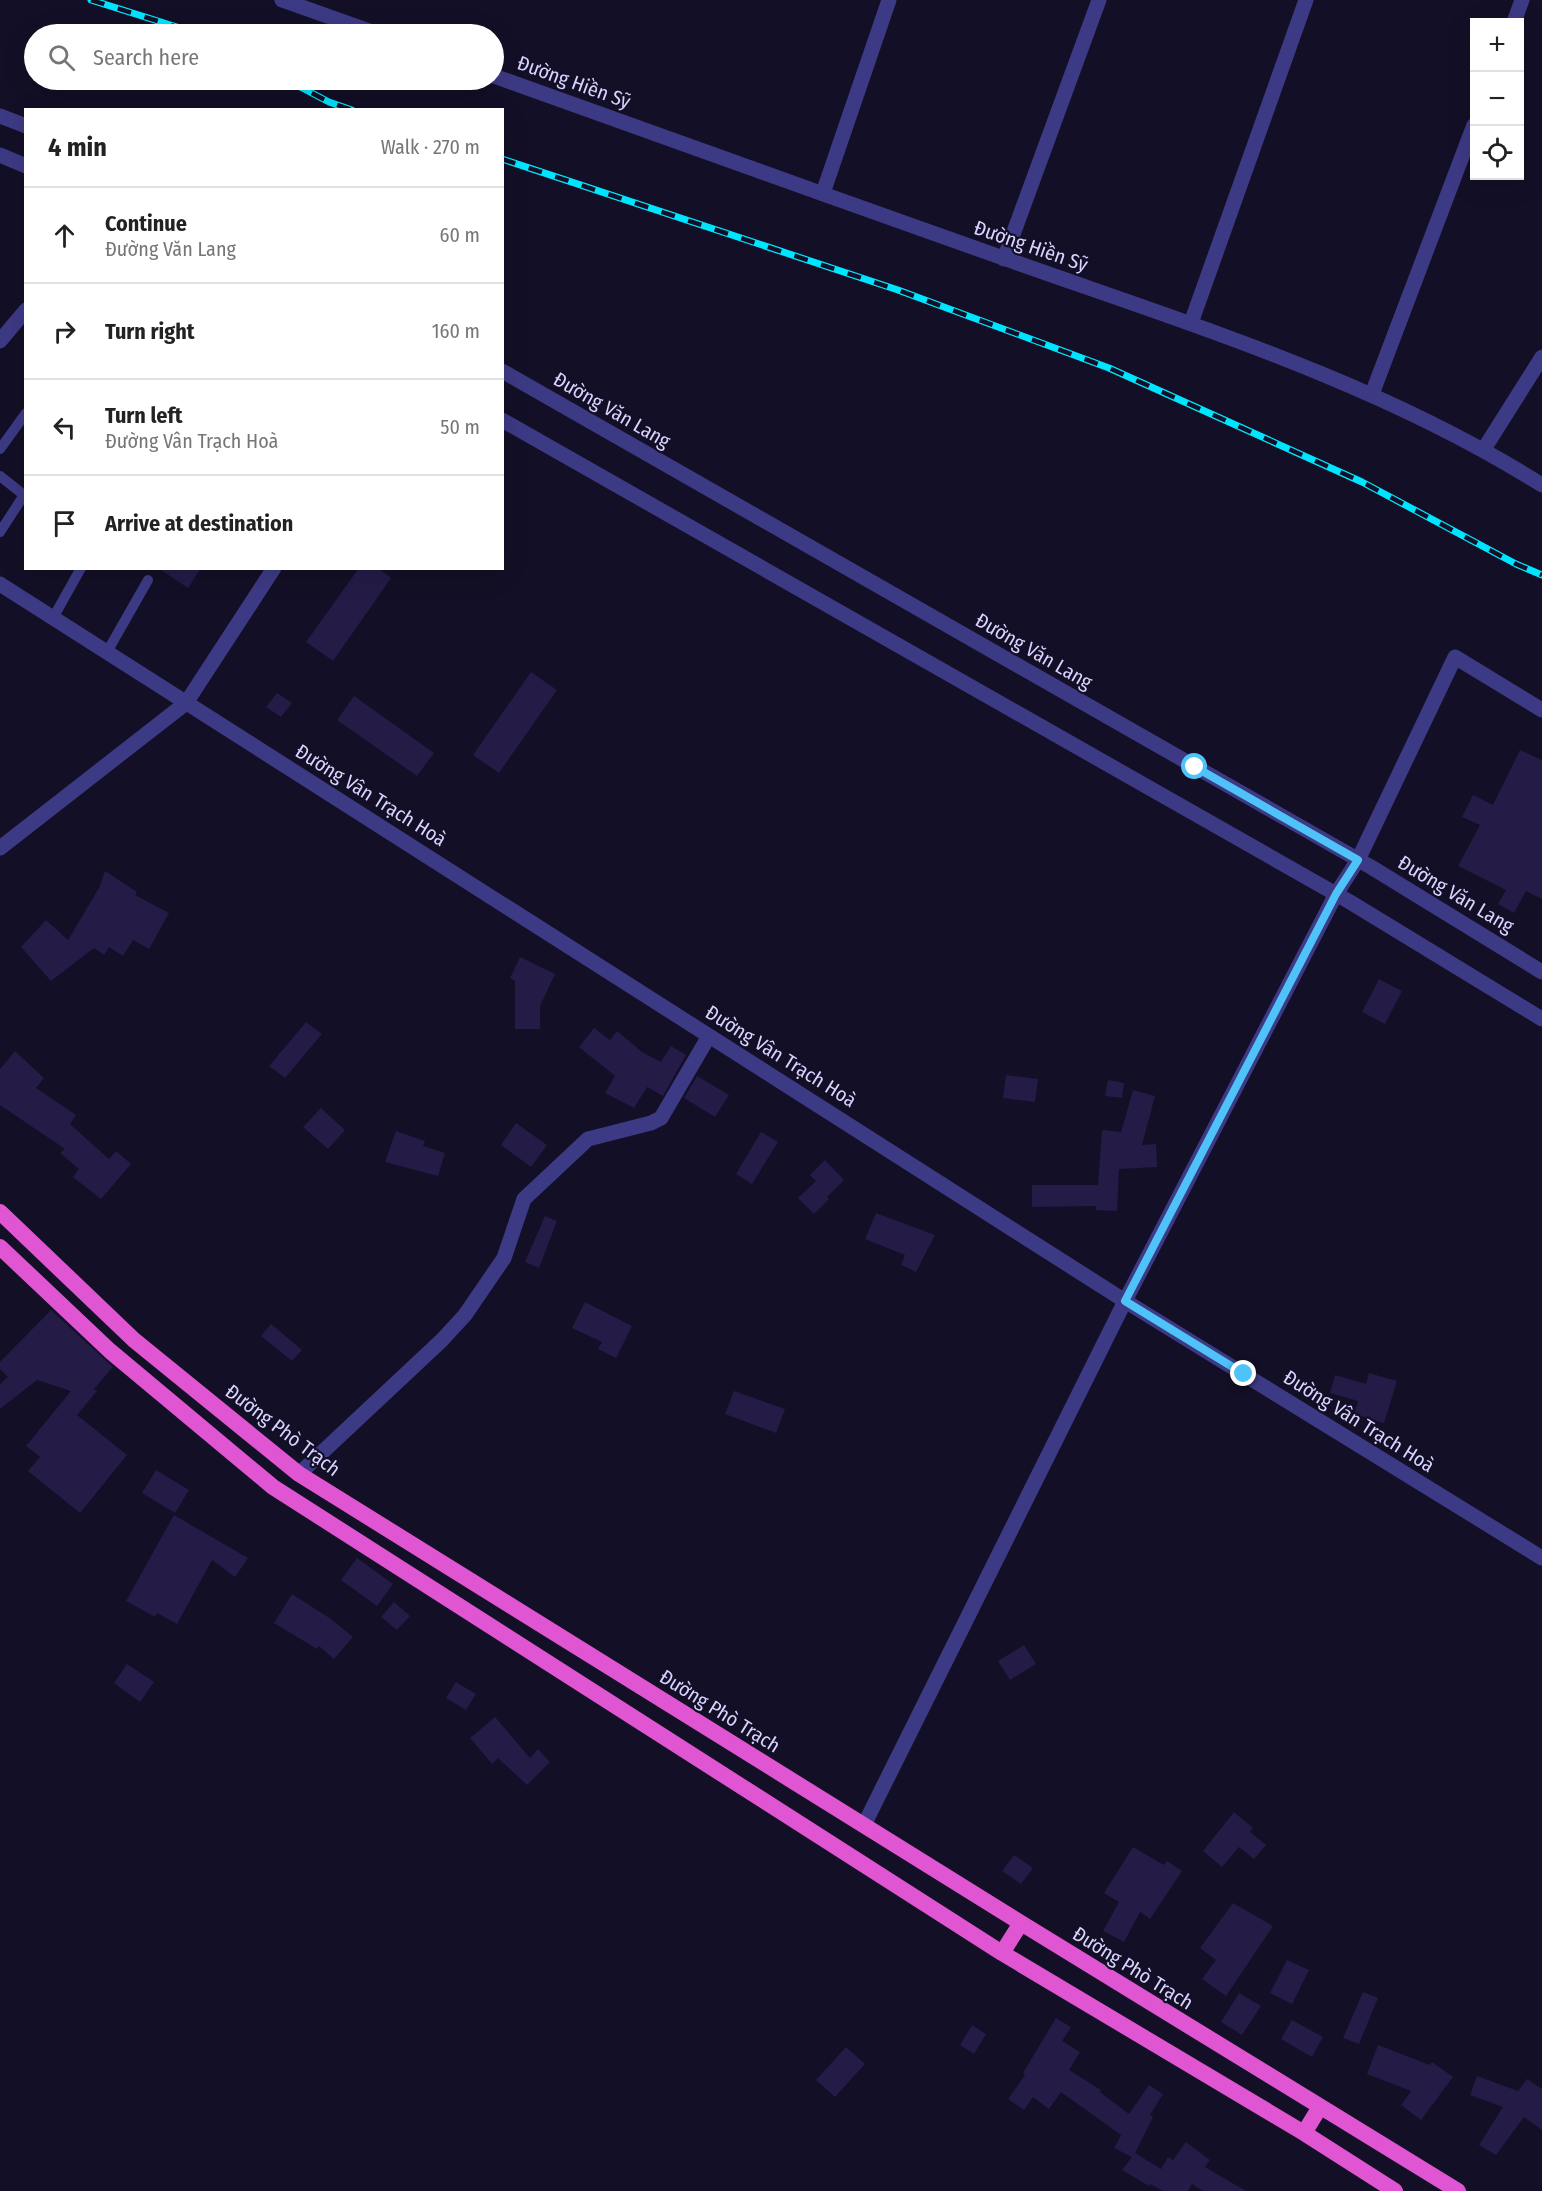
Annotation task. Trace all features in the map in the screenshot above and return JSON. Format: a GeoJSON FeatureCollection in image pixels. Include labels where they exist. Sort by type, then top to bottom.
{"type":"FeatureCollection","features":[{"type":"Feature","properties":{"kind":"highway","name":"Đường Phò Trạch"},"geometry":{"type":"LineString","coordinates":[[0,1212],[134,1340],[299,1474],[1020,1923],[1458,2191]]}},
{"type":"Feature","properties":{"kind":"highway"},"geometry":{"type":"LineString","coordinates":[[0,1247],[110,1351],[273,1488],[506,1634],[1002,1953],[1304,2133],[1395,2191]]}},
{"type":"Feature","properties":{"kind":"highway"},"geometry":{"type":"LineString","coordinates":[[506,1634],[520,1611]]}},
{"type":"Feature","properties":{"kind":"highway"},"geometry":{"type":"LineString","coordinates":[[1002,1953],[1020,1923]]}},
{"type":"Feature","properties":{"kind":"highway"},"geometry":{"type":"LineString","coordinates":[[1304,2133],[1320,2108]]}},
{"type":"Feature","properties":{"kind":"street"},"geometry":{"type":"LineString","coordinates":[[282,0],[350,24]]}},
{"type":"Feature","properties":{"kind":"street"},"geometry":{"type":"LineString","coordinates":[[823,193],[889,0]]}},
{"type":"Feature","properties":{"kind":"street"},"geometry":{"type":"LineString","coordinates":[[1004,259],[1099,0]]}},
{"type":"Feature","properties":{"kind":"street"},"geometry":{"type":"LineString","coordinates":[[1191,323],[1306,0]]}},
{"type":"Feature","properties":{"kind":"street"},"geometry":{"type":"LineString","coordinates":[[1515,18],[1522,0]]}},
{"type":"Feature","properties":{"kind":"street","name":"Đường Hiền Sỹ"},"geometry":{"type":"LineString","coordinates":[[504,80],[1004,259],[1191,323],[1372,394],[1484,449],[1542,485]]}},
{"type":"Feature","properties":{"kind":"street"},"geometry":{"type":"LineString","coordinates":[[0,116],[24,125]]}},
{"type":"Feature","properties":{"kind":"street"},"geometry":{"type":"LineString","coordinates":[[1372,394],[1474,126]]}},
{"type":"Feature","properties":{"kind":"street"},"geometry":{"type":"LineString","coordinates":[[0,155],[24,165]]}},
{"type":"Feature","properties":{"kind":"street"},"geometry":{"type":"LineString","coordinates":[[0,341],[24,312]]}},
{"type":"Feature","properties":{"kind":"street"},"geometry":{"type":"LineString","coordinates":[[1484,449],[1542,357]]}},
{"type":"Feature","properties":{"kind":"street","name":"Đường Văn Lang"},"geometry":{"type":"LineString","coordinates":[[504,373],[1358,860],[1542,972]]}},
{"type":"Feature","properties":{"kind":"street"},"geometry":{"type":"LineString","coordinates":[[504,421],[1336,894],[1542,1019]]}},
{"type":"Feature","properties":{"kind":"street"},"geometry":{"type":"LineString","coordinates":[[0,848],[186,703],[273,570]]}},
{"type":"Feature","properties":{"kind":"street","name":"Đường Vân Trạch Hoà"},"geometry":{"type":"LineString","coordinates":[[0,584],[1125,1301],[1542,1558]]}},
{"type":"Feature","properties":{"kind":"street"},"geometry":{"type":"LineString","coordinates":[[864,1825],[1125,1301],[1336,894],[1358,860],[1455,657],[1542,710]]}},
{"type":"Feature","properties":{"kind":"street"},"geometry":{"type":"LineString","coordinates":[[299,1474],[442,1340],[465,1315],[504,1258],[524,1199],[588,1139],[651,1124],[661,1118],[709,1036]]}},
{"type":"Feature","properties":{"kind":"lane"},"geometry":{"type":"LineString","coordinates":[[0,449],[24,416]]}},
{"type":"Feature","properties":{"kind":"lane"},"geometry":{"type":"LineString","coordinates":[[0,476],[24,494]]}},
{"type":"Feature","properties":{"kind":"lane"},"geometry":{"type":"LineString","coordinates":[[0,532],[24,496]]}},
{"type":"Feature","properties":{"kind":"lane"},"geometry":{"type":"LineString","coordinates":[[53,618],[80,570]]}},
{"type":"Feature","properties":{"kind":"lane"},"geometry":{"type":"LineString","coordinates":[[106,652],[148,580]]}},
{"type":"Feature","properties":{"kind":"building"},"geometry":{"type":"Polygon","coordinates":[[[161,570],[200,570],[188,588],[161,570]]]}},
{"type":"Feature","properties":{"kind":"building"},"geometry":{"type":"Polygon","coordinates":[[[358,570],[381,570],[391,578],[333,661],[306,642],[358,570]]]}},
{"type":"Feature","properties":{"kind":"building"},"geometry":{"type":"Polygon","coordinates":[[[531,672],[557,690],[499,773],[473,755],[531,672]]]}},
{"type":"Feature","properties":{"kind":"building"},"geometry":{"type":"Polygon","coordinates":[[[277,693],[292,703],[281,717],[266,707],[277,693]]]}},
{"type":"Feature","properties":{"kind":"building"},"geometry":{"type":"Polygon","coordinates":[[[354,696],[434,753],[417,776],[337,720],[354,696]]]}},
{"type":"Feature","properties":{"kind":"building"},"geometry":{"type":"Polygon","coordinates":[[[1520,750],[1542,760],[1542,899],[1526,891],[1514,913],[1498,904],[1506,890],[1458,866],[1480,825],[1462,817],[1473,795],[1493,805],[1520,750]]]}},
{"type":"Feature","properties":{"kind":"building"},"geometry":{"type":"Polygon","coordinates":[[[105,871],[137,892],[135,895],[169,913],[149,949],[133,940],[123,956],[109,947],[104,955],[94,948],[51,981],[21,947],[46,920],[68,940],[99,888],[105,871]]]}},
{"type":"Feature","properties":{"kind":"building"},"geometry":{"type":"Polygon","coordinates":[[[520,957],[555,974],[540,1006],[540,1029],[515,1029],[515,981],[510,978],[520,957]]]}},
{"type":"Feature","properties":{"kind":"building"},"geometry":{"type":"Polygon","coordinates":[[[1379,979],[1402,991],[1385,1024],[1362,1012],[1379,979]]]}},
{"type":"Feature","properties":{"kind":"building"},"geometry":{"type":"Polygon","coordinates":[[[306,1022],[322,1034],[285,1078],[269,1066],[306,1022]]]}},
{"type":"Feature","properties":{"kind":"building"},"geometry":{"type":"Polygon","coordinates":[[[594,1028],[610,1040],[617,1031],[642,1052],[661,1062],[671,1046],[686,1055],[663,1096],[647,1087],[634,1108],[605,1093],[615,1076],[579,1047],[594,1028]]]}},
{"type":"Feature","properties":{"kind":"building"},"geometry":{"type":"Polygon","coordinates":[[[15,1051],[44,1078],[36,1088],[76,1115],[70,1124],[109,1159],[116,1151],[131,1164],[101,1199],[73,1177],[79,1169],[60,1153],[65,1149],[0,1105],[0,1069],[15,1051]]]}},
{"type":"Feature","properties":{"kind":"building"},"geometry":{"type":"Polygon","coordinates":[[[1006,1075],[1038,1079],[1035,1102],[1003,1098],[1006,1075]]]}},
{"type":"Feature","properties":{"kind":"building"},"geometry":{"type":"Polygon","coordinates":[[[697,1076],[729,1095],[715,1117],[684,1098],[697,1076]]]}},
{"type":"Feature","properties":{"kind":"building"},"geometry":{"type":"Polygon","coordinates":[[[1108,1080],[1124,1083],[1122,1098],[1105,1096],[1108,1080]]]}},
{"type":"Feature","properties":{"kind":"building"},"geometry":{"type":"Polygon","coordinates":[[[1133,1090],[1155,1096],[1142,1145],[1156,1144],[1157,1167],[1119,1169],[1117,1211],[1096,1210],[1096,1206],[1032,1207],[1032,1185],[1098,1185],[1102,1130],[1121,1132],[1133,1090]]]}},
{"type":"Feature","properties":{"kind":"building"},"geometry":{"type":"Polygon","coordinates":[[[321,1108],[345,1130],[328,1149],[303,1127],[321,1108]]]}},
{"type":"Feature","properties":{"kind":"building"},"geometry":{"type":"Polygon","coordinates":[[[516,1123],[547,1145],[531,1167],[501,1145],[516,1123]]]}},
{"type":"Feature","properties":{"kind":"building"},"geometry":{"type":"Polygon","coordinates":[[[396,1131],[425,1141],[423,1146],[445,1153],[438,1176],[385,1162],[396,1131]]]}},
{"type":"Feature","properties":{"kind":"building"},"geometry":{"type":"Polygon","coordinates":[[[761,1132],[778,1142],[752,1184],[736,1174],[761,1132]]]}},
{"type":"Feature","properties":{"kind":"building"},"geometry":{"type":"Polygon","coordinates":[[[825,1160],[844,1180],[814,1214],[798,1198],[816,1181],[810,1175],[825,1160]]]}},
{"type":"Feature","properties":{"kind":"building"},"geometry":{"type":"Polygon","coordinates":[[[876,1213],[935,1235],[916,1272],[901,1265],[905,1255],[865,1239],[876,1213]]]}},
{"type":"Feature","properties":{"kind":"building"},"geometry":{"type":"Polygon","coordinates":[[[545,1216],[557,1221],[539,1268],[525,1262],[545,1216]]]}},
{"type":"Feature","properties":{"kind":"building"},"geometry":{"type":"Polygon","coordinates":[[[585,1302],[632,1326],[616,1358],[598,1349],[602,1342],[572,1328],[585,1302]]]}},
{"type":"Feature","properties":{"kind":"building"},"geometry":{"type":"Polygon","coordinates":[[[51,1310],[113,1367],[94,1389],[97,1391],[77,1415],[127,1455],[80,1513],[28,1471],[40,1457],[26,1446],[71,1391],[37,1380],[0,1409],[0,1384],[8,1377],[0,1369],[0,1362],[51,1310]]]}},
{"type":"Feature","properties":{"kind":"building"},"geometry":{"type":"Polygon","coordinates":[[[271,1324],[302,1350],[292,1361],[261,1336],[271,1324]]]}},
{"type":"Feature","properties":{"kind":"building"},"geometry":{"type":"Polygon","coordinates":[[[1369,1373],[1397,1381],[1384,1423],[1354,1414],[1358,1401],[1330,1393],[1335,1375],[1366,1384],[1369,1373]]]}},
{"type":"Feature","properties":{"kind":"building"},"geometry":{"type":"Polygon","coordinates":[[[734,1391],[785,1409],[776,1433],[725,1414],[734,1391]]]}},
{"type":"Feature","properties":{"kind":"building"},"geometry":{"type":"Polygon","coordinates":[[[156,1470],[189,1490],[175,1513],[142,1493],[156,1470]]]}},
{"type":"Feature","properties":{"kind":"building"},"geometry":{"type":"Polygon","coordinates":[[[174,1515],[248,1558],[235,1577],[212,1560],[177,1624],[157,1613],[155,1617],[126,1601],[174,1515]]]}},
{"type":"Feature","properties":{"kind":"building"},"geometry":{"type":"Polygon","coordinates":[[[357,1558],[393,1584],[377,1606],[341,1580],[357,1558]]]}},
{"type":"Feature","properties":{"kind":"building"},"geometry":{"type":"Polygon","coordinates":[[[292,1594],[331,1619],[353,1637],[334,1659],[319,1646],[317,1649],[274,1623],[292,1594]]]}},
{"type":"Feature","properties":{"kind":"building"},"geometry":{"type":"Polygon","coordinates":[[[394,1602],[410,1616],[397,1630],[381,1617],[394,1602]]]}},
{"type":"Feature","properties":{"kind":"building"},"geometry":{"type":"Polygon","coordinates":[[[1024,1645],[1036,1664],[1010,1680],[998,1661],[1024,1645]]]}},
{"type":"Feature","properties":{"kind":"building"},"geometry":{"type":"Polygon","coordinates":[[[127,1664],[154,1682],[140,1702],[114,1683],[127,1664]]]}},
{"type":"Feature","properties":{"kind":"building"},"geometry":{"type":"Polygon","coordinates":[[[456,1682],[476,1694],[466,1710],[446,1698],[456,1682]]]}},
{"type":"Feature","properties":{"kind":"building"},"geometry":{"type":"Polygon","coordinates":[[[495,1717],[530,1758],[538,1749],[550,1762],[527,1785],[498,1758],[492,1764],[470,1738],[495,1717]]]}},
{"type":"Feature","properties":{"kind":"building"},"geometry":{"type":"Polygon","coordinates":[[[1234,1812],[1253,1828],[1250,1832],[1266,1845],[1254,1859],[1239,1847],[1222,1867],[1203,1851],[1234,1812]]]}},
{"type":"Feature","properties":{"kind":"building"},"geometry":{"type":"Polygon","coordinates":[[[1133,1847],[1164,1865],[1167,1861],[1182,1871],[1150,1919],[1140,1912],[1124,1942],[1103,1931],[1119,1902],[1104,1893],[1133,1847]]]}},
{"type":"Feature","properties":{"kind":"building"},"geometry":{"type":"Polygon","coordinates":[[[1014,1855],[1033,1868],[1021,1884],[1002,1871],[1014,1855]]]}},
{"type":"Feature","properties":{"kind":"building"},"geometry":{"type":"Polygon","coordinates":[[[1233,1903],[1273,1926],[1226,1996],[1202,1979],[1216,1960],[1200,1948],[1233,1903]]]}},
{"type":"Feature","properties":{"kind":"building"},"geometry":{"type":"Polygon","coordinates":[[[1287,1960],[1309,1970],[1292,2004],[1270,1993],[1287,1960]]]}},
{"type":"Feature","properties":{"kind":"building"},"geometry":{"type":"Polygon","coordinates":[[[1363,1992],[1378,1998],[1359,2044],[1343,2038],[1363,1992]]]}},
{"type":"Feature","properties":{"kind":"building"},"geometry":{"type":"Polygon","coordinates":[[[1239,1993],[1261,2006],[1242,2035],[1221,2022],[1239,1993]]]}},
{"type":"Feature","properties":{"kind":"building"},"geometry":{"type":"Polygon","coordinates":[[[1056,2018],[1071,2027],[1062,2041],[1080,2052],[1069,2070],[1101,2090],[1100,2092],[1129,2114],[1149,2085],[1163,2094],[1150,2115],[1153,2117],[1135,2153],[1161,2169],[1168,2157],[1173,2160],[1186,2142],[1210,2160],[1205,2167],[1246,2191],[1203,2191],[1192,2184],[1188,2191],[1163,2191],[1150,2184],[1149,2186],[1122,2170],[1132,2157],[1114,2148],[1121,2135],[1061,2092],[1049,2109],[1033,2097],[1024,2110],[1008,2099],[1025,2075],[1023,2073],[1056,2018]]]}},
{"type":"Feature","properties":{"kind":"building"},"geometry":{"type":"Polygon","coordinates":[[[1292,2020],[1323,2037],[1312,2057],[1281,2039],[1292,2020]]]}},
{"type":"Feature","properties":{"kind":"building"},"geometry":{"type":"Polygon","coordinates":[[[972,2025],[986,2034],[974,2054],[960,2045],[972,2025]]]}},
{"type":"Feature","properties":{"kind":"building"},"geometry":{"type":"Polygon","coordinates":[[[1378,2045],[1430,2065],[1432,2062],[1453,2077],[1421,2120],[1401,2105],[1411,2091],[1367,2074],[1378,2045]]]}},
{"type":"Feature","properties":{"kind":"building"},"geometry":{"type":"Polygon","coordinates":[[[846,2047],[865,2064],[835,2097],[816,2080],[846,2047]]]}},
{"type":"Feature","properties":{"kind":"building"},"geometry":{"type":"Polygon","coordinates":[[[1477,2076],[1518,2091],[1527,2079],[1542,2089],[1542,2130],[1524,2117],[1496,2155],[1479,2145],[1503,2107],[1470,2095],[1477,2076]]]}},
{"type":"Feature","properties":{"kind":"railway"},"geometry":{"type":"LineString","coordinates":[[91,0],[167,24]]}},
{"type":"Feature","properties":{"kind":"railway"},"geometry":{"type":"LineString","coordinates":[[306,90],[346,108]]}},
{"type":"Feature","properties":{"kind":"railway"},"geometry":{"type":"LineString","coordinates":[[504,160],[898,290],[1109,368],[1362,482],[1516,564],[1542,575]]}},
{"type":"Feature","properties":{"kind":"route"},"geometry":{"type":"LineString","coordinates":[[1195,767],[1358,860],[1336,894],[1125,1301],[1244,1374]]}}]}
